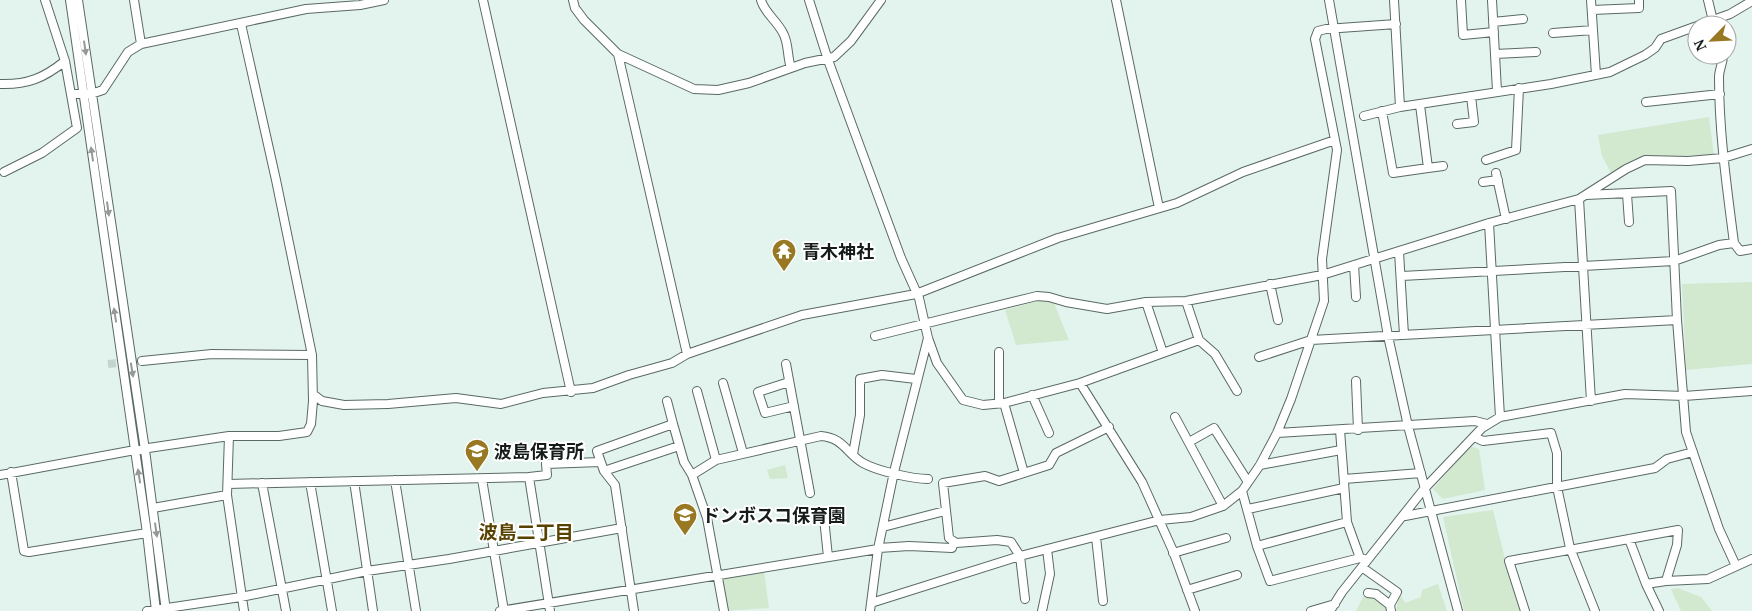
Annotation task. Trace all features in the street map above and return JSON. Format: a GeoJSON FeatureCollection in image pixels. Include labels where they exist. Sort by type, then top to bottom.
{"type":"FeatureCollection","features":[{"type":"Feature","properties":{"kind":"street"},"geometry":{"type":"LineString","coordinates":[[4,172],[42,153],[77,128],[65,61],[45,0]]}},
{"type":"Feature","properties":{"kind":"street"},"geometry":{"type":"LineString","coordinates":[[70,0],[145,450],[166,610]]}},
{"type":"Feature","properties":{"kind":"street"},"geometry":{"type":"LineString","coordinates":[[78,0],[87,94],[147,533],[153,611],[241,597],[367,571],[622,528]]}},
{"type":"Feature","properties":{"kind":"street"},"geometry":{"type":"LineString","coordinates":[[134,0],[141,44]]}},
{"type":"Feature","properties":{"kind":"street"},"geometry":{"type":"LineString","coordinates":[[306,9],[307,0]]}},
{"type":"Feature","properties":{"kind":"street"},"geometry":{"type":"LineString","coordinates":[[72,94],[87,94],[103,90],[128,52],[141,44],[306,9],[360,5],[384,0]]}},
{"type":"Feature","properties":{"kind":"street"},"geometry":{"type":"LineString","coordinates":[[482,0],[571,392]]}},
{"type":"Feature","properties":{"kind":"street"},"geometry":{"type":"LineString","coordinates":[[573,0],[584,20],[618,54],[685,85],[703,90],[718,90],[749,83],[806,63],[828,60],[851,41],[881,0]]}},
{"type":"Feature","properties":{"kind":"street"},"geometry":{"type":"LineString","coordinates":[[761,0],[765,10],[773,16],[784,35],[791,68]]}},
{"type":"Feature","properties":{"kind":"street"},"geometry":{"type":"LineString","coordinates":[[809,0],[828,60],[916,294],[920,298],[928,338],[937,363],[964,400],[983,405],[1080,383],[1199,340]]}},
{"type":"Feature","properties":{"kind":"street"},"geometry":{"type":"LineString","coordinates":[[1116,0],[1159,208]]}},
{"type":"Feature","properties":{"kind":"street"},"geometry":{"type":"LineString","coordinates":[[1329,0],[1388,336],[1424,489],[1458,611]]}},
{"type":"Feature","properties":{"kind":"street"},"geometry":{"type":"LineString","coordinates":[[1394,0],[1400,107]]}},
{"type":"Feature","properties":{"kind":"street"},"geometry":{"type":"LineString","coordinates":[[1461,0],[1463,36],[1494,32]]}},
{"type":"Feature","properties":{"kind":"street"},"geometry":{"type":"LineString","coordinates":[[1492,0],[1497,91]]}},
{"type":"Feature","properties":{"kind":"street"},"geometry":{"type":"LineString","coordinates":[[1592,0],[1596,75]]}},
{"type":"Feature","properties":{"kind":"street"},"geometry":{"type":"LineString","coordinates":[[1592,10],[1639,8],[1639,0]]}},
{"type":"Feature","properties":{"kind":"street"},"geometry":{"type":"LineString","coordinates":[[1708,0],[1711,15]]}},
{"type":"Feature","properties":{"kind":"street"},"geometry":{"type":"LineString","coordinates":[[1727,15],[1752,1]]}},
{"type":"Feature","properties":{"kind":"street"},"geometry":{"type":"LineString","coordinates":[[1494,22],[1523,19]]}},
{"type":"Feature","properties":{"kind":"street"},"geometry":{"type":"LineString","coordinates":[[0,475],[135,450],[229,436],[279,436],[307,432],[311,424],[314,395],[312,354],[276,180],[240,24]]}},
{"type":"Feature","properties":{"kind":"street"},"geometry":{"type":"LineString","coordinates":[[928,338],[916,379],[882,527],[871,607],[1020,556],[1160,520],[1191,517],[1223,506],[1242,491],[1260,465],[1277,433],[1324,301],[1322,275],[1326,220],[1337,150],[1315,39],[1318,31],[1334,28],[1396,24]]}},
{"type":"Feature","properties":{"kind":"street"},"geometry":{"type":"LineString","coordinates":[[1364,116],[1400,107],[1610,72],[1645,55],[1655,48],[1661,39],[1687,29]]}},
{"type":"Feature","properties":{"kind":"street"},"geometry":{"type":"LineString","coordinates":[[1553,33],[1593,30]]}},
{"type":"Feature","properties":{"kind":"street"},"geometry":{"type":"LineString","coordinates":[[1495,54],[1536,52]]}},
{"type":"Feature","properties":{"kind":"street"},"geometry":{"type":"LineString","coordinates":[[618,54],[687,354]]}},
{"type":"Feature","properties":{"kind":"street"},"geometry":{"type":"LineString","coordinates":[[0,84],[29,83],[51,73],[65,61]]}},
{"type":"Feature","properties":{"kind":"street"},"geometry":{"type":"LineString","coordinates":[[1722,65],[1719,74],[1723,158],[1734,243],[1740,251],[1752,249]]}},
{"type":"Feature","properties":{"kind":"street"},"geometry":{"type":"LineString","coordinates":[[1486,160],[1516,150],[1519,88]]}},
{"type":"Feature","properties":{"kind":"street"},"geometry":{"type":"LineString","coordinates":[[1646,102],[1720,94]]}},
{"type":"Feature","properties":{"kind":"street"},"geometry":{"type":"LineString","coordinates":[[1456,124],[1474,122],[1471,96]]}},
{"type":"Feature","properties":{"kind":"street"},"geometry":{"type":"LineString","coordinates":[[1420,105],[1428,168]]}},
{"type":"Feature","properties":{"kind":"street"},"geometry":{"type":"LineString","coordinates":[[1382,111],[1394,173],[1443,166]]}},
{"type":"Feature","properties":{"kind":"street"},"geometry":{"type":"LineString","coordinates":[[314,395],[322,401],[344,405],[388,404],[456,398],[502,404],[543,393],[571,392],[593,388],[629,374],[672,363],[687,354],[751,330],[805,314],[916,294],[1058,238],[1177,203],[1243,172],[1335,140]]}},
{"type":"Feature","properties":{"kind":"street"},"geometry":{"type":"LineString","coordinates":[[1582,197],[1637,163],[1646,160],[1688,161],[1723,158],[1752,149]]}},
{"type":"Feature","properties":{"kind":"street"},"geometry":{"type":"LineString","coordinates":[[1483,182],[1497,176],[1506,219]]}},
{"type":"Feature","properties":{"kind":"street"},"geometry":{"type":"LineString","coordinates":[[875,336],[926,325],[1037,296],[1107,309],[1146,302],[1186,301],[1322,275],[1582,197],[1671,191],[1677,320],[1686,432],[1716,520],[1736,566]]}},
{"type":"Feature","properties":{"kind":"street"},"geometry":{"type":"LineString","coordinates":[[1627,194],[1629,222]]}},
{"type":"Feature","properties":{"kind":"street"},"geometry":{"type":"LineString","coordinates":[[1582,197],[1583,266],[1591,400]]}},
{"type":"Feature","properties":{"kind":"street"},"geometry":{"type":"LineString","coordinates":[[1489,224],[1500,416]]}},
{"type":"Feature","properties":{"kind":"street"},"geometry":{"type":"LineString","coordinates":[[1402,276],[1674,261],[1719,245],[1734,243]]}},
{"type":"Feature","properties":{"kind":"street"},"geometry":{"type":"LineString","coordinates":[[1399,252],[1402,276],[1404,335]]}},
{"type":"Feature","properties":{"kind":"street"},"geometry":{"type":"LineString","coordinates":[[1354,265],[1356,297]]}},
{"type":"Feature","properties":{"kind":"street"},"geometry":{"type":"LineString","coordinates":[[1270,284],[1278,320]]}},
{"type":"Feature","properties":{"kind":"street"},"geometry":{"type":"LineString","coordinates":[[1186,301],[1199,340],[1215,354],[1238,391]]}},
{"type":"Feature","properties":{"kind":"street"},"geometry":{"type":"LineString","coordinates":[[1146,302],[1163,353]]}},
{"type":"Feature","properties":{"kind":"street"},"geometry":{"type":"LineString","coordinates":[[1258,357],[1311,340],[1677,320]]}},
{"type":"Feature","properties":{"kind":"street"},"geometry":{"type":"LineString","coordinates":[[999,352],[1002,402],[1024,473]]}},
{"type":"Feature","properties":{"kind":"street"},"geometry":{"type":"LineString","coordinates":[[142,361],[212,354],[312,354]]}},
{"type":"Feature","properties":{"kind":"street"},"geometry":{"type":"LineString","coordinates":[[786,364],[810,493]]}},
{"type":"Feature","properties":{"kind":"street"},"geometry":{"type":"LineString","coordinates":[[852,454],[860,415],[860,379],[882,375],[916,379]]}},
{"type":"Feature","properties":{"kind":"street"},"geometry":{"type":"LineString","coordinates":[[1356,381],[1358,430]]}},
{"type":"Feature","properties":{"kind":"street"},"geometry":{"type":"LineString","coordinates":[[789,382],[758,392],[765,413],[794,406]]}},
{"type":"Feature","properties":{"kind":"street"},"geometry":{"type":"LineString","coordinates":[[723,383],[744,453]]}},
{"type":"Feature","properties":{"kind":"street"},"geometry":{"type":"LineString","coordinates":[[1080,383],[1142,482],[1174,553],[1194,611]]}},
{"type":"Feature","properties":{"kind":"street"},"geometry":{"type":"LineString","coordinates":[[1242,491],[1257,546],[1270,581],[1364,559],[1405,516],[1424,489],[1487,424],[1500,416],[1625,394],[1684,396],[1752,391]]}},
{"type":"Feature","properties":{"kind":"street"},"geometry":{"type":"LineString","coordinates":[[697,392],[716,460]]}},
{"type":"Feature","properties":{"kind":"street"},"geometry":{"type":"LineString","coordinates":[[1032,395],[1049,433]]}},
{"type":"Feature","properties":{"kind":"street"},"geometry":{"type":"LineString","coordinates":[[667,401],[684,462],[692,475],[706,518],[724,611]]}},
{"type":"Feature","properties":{"kind":"street"},"geometry":{"type":"LineString","coordinates":[[1175,417],[1223,506]]}},
{"type":"Feature","properties":{"kind":"street"},"geometry":{"type":"LineString","coordinates":[[1277,433],[1358,430],[1475,421],[1487,424]]}},
{"type":"Feature","properties":{"kind":"street"},"geometry":{"type":"LineString","coordinates":[[634,611],[615,485],[604,471],[597,451],[673,424]]}},
{"type":"Feature","properties":{"kind":"street"},"geometry":{"type":"LineString","coordinates":[[1025,598],[1020,556],[1011,542],[997,540],[956,543],[949,538],[943,483],[985,476],[999,481],[1049,465],[1056,453],[1109,427]]}},
{"type":"Feature","properties":{"kind":"street"},"geometry":{"type":"LineString","coordinates":[[1188,442],[1214,428],[1248,482]]}},
{"type":"Feature","properties":{"kind":"street"},"geometry":{"type":"LineString","coordinates":[[1330,611],[1363,568],[1364,559],[1347,522],[1340,430]]}},
{"type":"Feature","properties":{"kind":"street"},"geometry":{"type":"LineString","coordinates":[[1474,437],[1483,441],[1551,433],[1557,453],[1557,487],[1570,548],[1595,611]]}},
{"type":"Feature","properties":{"kind":"street"},"geometry":{"type":"LineString","coordinates":[[229,436],[227,495],[244,611]]}},
{"type":"Feature","properties":{"kind":"street"},"geometry":{"type":"LineString","coordinates":[[692,475],[716,460],[821,436],[834,438],[863,463],[928,479]]}},
{"type":"Feature","properties":{"kind":"street"},"geometry":{"type":"LineString","coordinates":[[604,471],[679,446]]}},
{"type":"Feature","properties":{"kind":"street"},"geometry":{"type":"LineString","coordinates":[[1260,465],[1341,450]]}},
{"type":"Feature","properties":{"kind":"street"},"geometry":{"type":"LineString","coordinates":[[1405,516],[1655,468],[1667,459],[1694,452]]}},
{"type":"Feature","properties":{"kind":"street"},"geometry":{"type":"LineString","coordinates":[[228,484],[529,477],[547,475],[546,464],[600,462]]}},
{"type":"Feature","properties":{"kind":"street"},"geometry":{"type":"LineString","coordinates":[[10,472],[24,551],[29,552],[147,533]]}},
{"type":"Feature","properties":{"kind":"street"},"geometry":{"type":"LineString","coordinates":[[1344,479],[1421,473]]}},
{"type":"Feature","properties":{"kind":"street"},"geometry":{"type":"LineString","coordinates":[[529,477],[550,607]]}},
{"type":"Feature","properties":{"kind":"street"},"geometry":{"type":"LineString","coordinates":[[482,479],[504,611]]}},
{"type":"Feature","properties":{"kind":"street"},"geometry":{"type":"LineString","coordinates":[[395,480],[416,611]]}},
{"type":"Feature","properties":{"kind":"street"},"geometry":{"type":"LineString","coordinates":[[354,481],[373,611]]}},
{"type":"Feature","properties":{"kind":"street"},"geometry":{"type":"LineString","coordinates":[[310,482],[332,611]]}},
{"type":"Feature","properties":{"kind":"street"},"geometry":{"type":"LineString","coordinates":[[262,483],[286,611]]}},
{"type":"Feature","properties":{"kind":"street"},"geometry":{"type":"LineString","coordinates":[[1248,509],[1344,488]]}},
{"type":"Feature","properties":{"kind":"street"},"geometry":{"type":"LineString","coordinates":[[153,508],[227,495]]}},
{"type":"Feature","properties":{"kind":"street"},"geometry":{"type":"LineString","coordinates":[[882,527],[946,511]]}},
{"type":"Feature","properties":{"kind":"street"},"geometry":{"type":"LineString","coordinates":[[824,518],[828,557]]}},
{"type":"Feature","properties":{"kind":"street"},"geometry":{"type":"LineString","coordinates":[[1257,546],[1347,522]]}},
{"type":"Feature","properties":{"kind":"street"},"geometry":{"type":"LineString","coordinates":[[1525,611],[1509,561],[1570,548],[1678,530],[1677,545],[1666,581]]}},
{"type":"Feature","properties":{"kind":"street"},"geometry":{"type":"LineString","coordinates":[[1096,537],[1103,601]]}},
{"type":"Feature","properties":{"kind":"street"},"geometry":{"type":"LineString","coordinates":[[1174,553],[1226,538]]}},
{"type":"Feature","properties":{"kind":"street"},"geometry":{"type":"LineString","coordinates":[[1629,539],[1646,584],[1659,611]]}},
{"type":"Feature","properties":{"kind":"street"},"geometry":{"type":"LineString","coordinates":[[500,611],[550,607],[631,589],[878,548],[909,546],[952,548],[954,542]]}},
{"type":"Feature","properties":{"kind":"street"},"geometry":{"type":"LineString","coordinates":[[1042,611],[1050,574],[1047,549]]}},
{"type":"Feature","properties":{"kind":"street"},"geometry":{"type":"LineString","coordinates":[[1646,584],[1708,579],[1752,559]]}},
{"type":"Feature","properties":{"kind":"street"},"geometry":{"type":"LineString","coordinates":[[1363,568],[1397,592],[1391,608],[1376,594],[1368,592]]}},
{"type":"Feature","properties":{"kind":"street"},"geometry":{"type":"LineString","coordinates":[[1187,590],[1237,575]]}},
{"type":"Feature","properties":{"kind":"street"},"geometry":{"type":"LineString","coordinates":[[1311,611],[1335,604]]}},
{"type":"Feature","properties":{"kind":"green space"},"geometry":{"type":"Polygon","coordinates":[[[1709,117],[1714,155],[1646,157],[1611,173],[1602,156],[1598,135],[1709,117]]]}},
{"type":"Feature","properties":{"kind":"green space"},"geometry":{"type":"Polygon","coordinates":[[[1752,282],[1752,364],[1686,370],[1682,284],[1752,282]]]}},
{"type":"Feature","properties":{"kind":"green space"},"geometry":{"type":"Polygon","coordinates":[[[1049,298],[1054,303],[1069,340],[1016,345],[1005,310],[1049,298]]]}},
{"type":"Feature","properties":{"kind":"green space"},"geometry":{"type":"Polygon","coordinates":[[[1470,446],[1479,449],[1485,490],[1443,499],[1433,489],[1470,446]]]}},
{"type":"Feature","properties":{"kind":"green space"},"geometry":{"type":"Polygon","coordinates":[[[785,465],[788,478],[770,479],[767,470],[785,465]]]}},
{"type":"Feature","properties":{"kind":"green space"},"geometry":{"type":"Polygon","coordinates":[[[1493,510],[1506,563],[1523,611],[1464,611],[1443,517],[1493,510]]]}},
{"type":"Feature","properties":{"kind":"green space"},"geometry":{"type":"Polygon","coordinates":[[[764,571],[769,608],[726,611],[721,577],[764,571]]]}},
{"type":"Feature","properties":{"kind":"green space"},"geometry":{"type":"Polygon","coordinates":[[[1438,584],[1447,611],[1396,611],[1399,597],[1401,596],[1405,603],[1421,597],[1422,590],[1438,584]]]}},
{"type":"Feature","properties":{"kind":"green space"},"geometry":{"type":"Polygon","coordinates":[[[1678,588],[1701,597],[1712,611],[1681,611],[1671,589],[1678,588]]]}},
{"type":"Feature","properties":{"kind":"green space"},"geometry":{"type":"Polygon","coordinates":[[[1365,593],[1386,607],[1387,611],[1356,611],[1365,593]]]}},
{"type":"Feature","properties":{"kind":"tunnel"},"geometry":{"type":"LineString","coordinates":[[108,364],[142,361]]}},
{"type":"Feature","properties":{"kind":"place","name":"青木神社"},"geometry":{"type":"Point","coordinates":[784,272]}},
{"type":"Feature","properties":{"kind":"place","name":"波島保育所"},"geometry":{"type":"Point","coordinates":[477,472]}},
{"type":"Feature","properties":{"kind":"place","name":"ドンボスコ保育園"},"geometry":{"type":"Point","coordinates":[685,536]}},
{"type":"Feature","properties":{"kind":"district","name":"波島二丁目"},"geometry":{"type":"Point","coordinates":[526,531]}}]}
